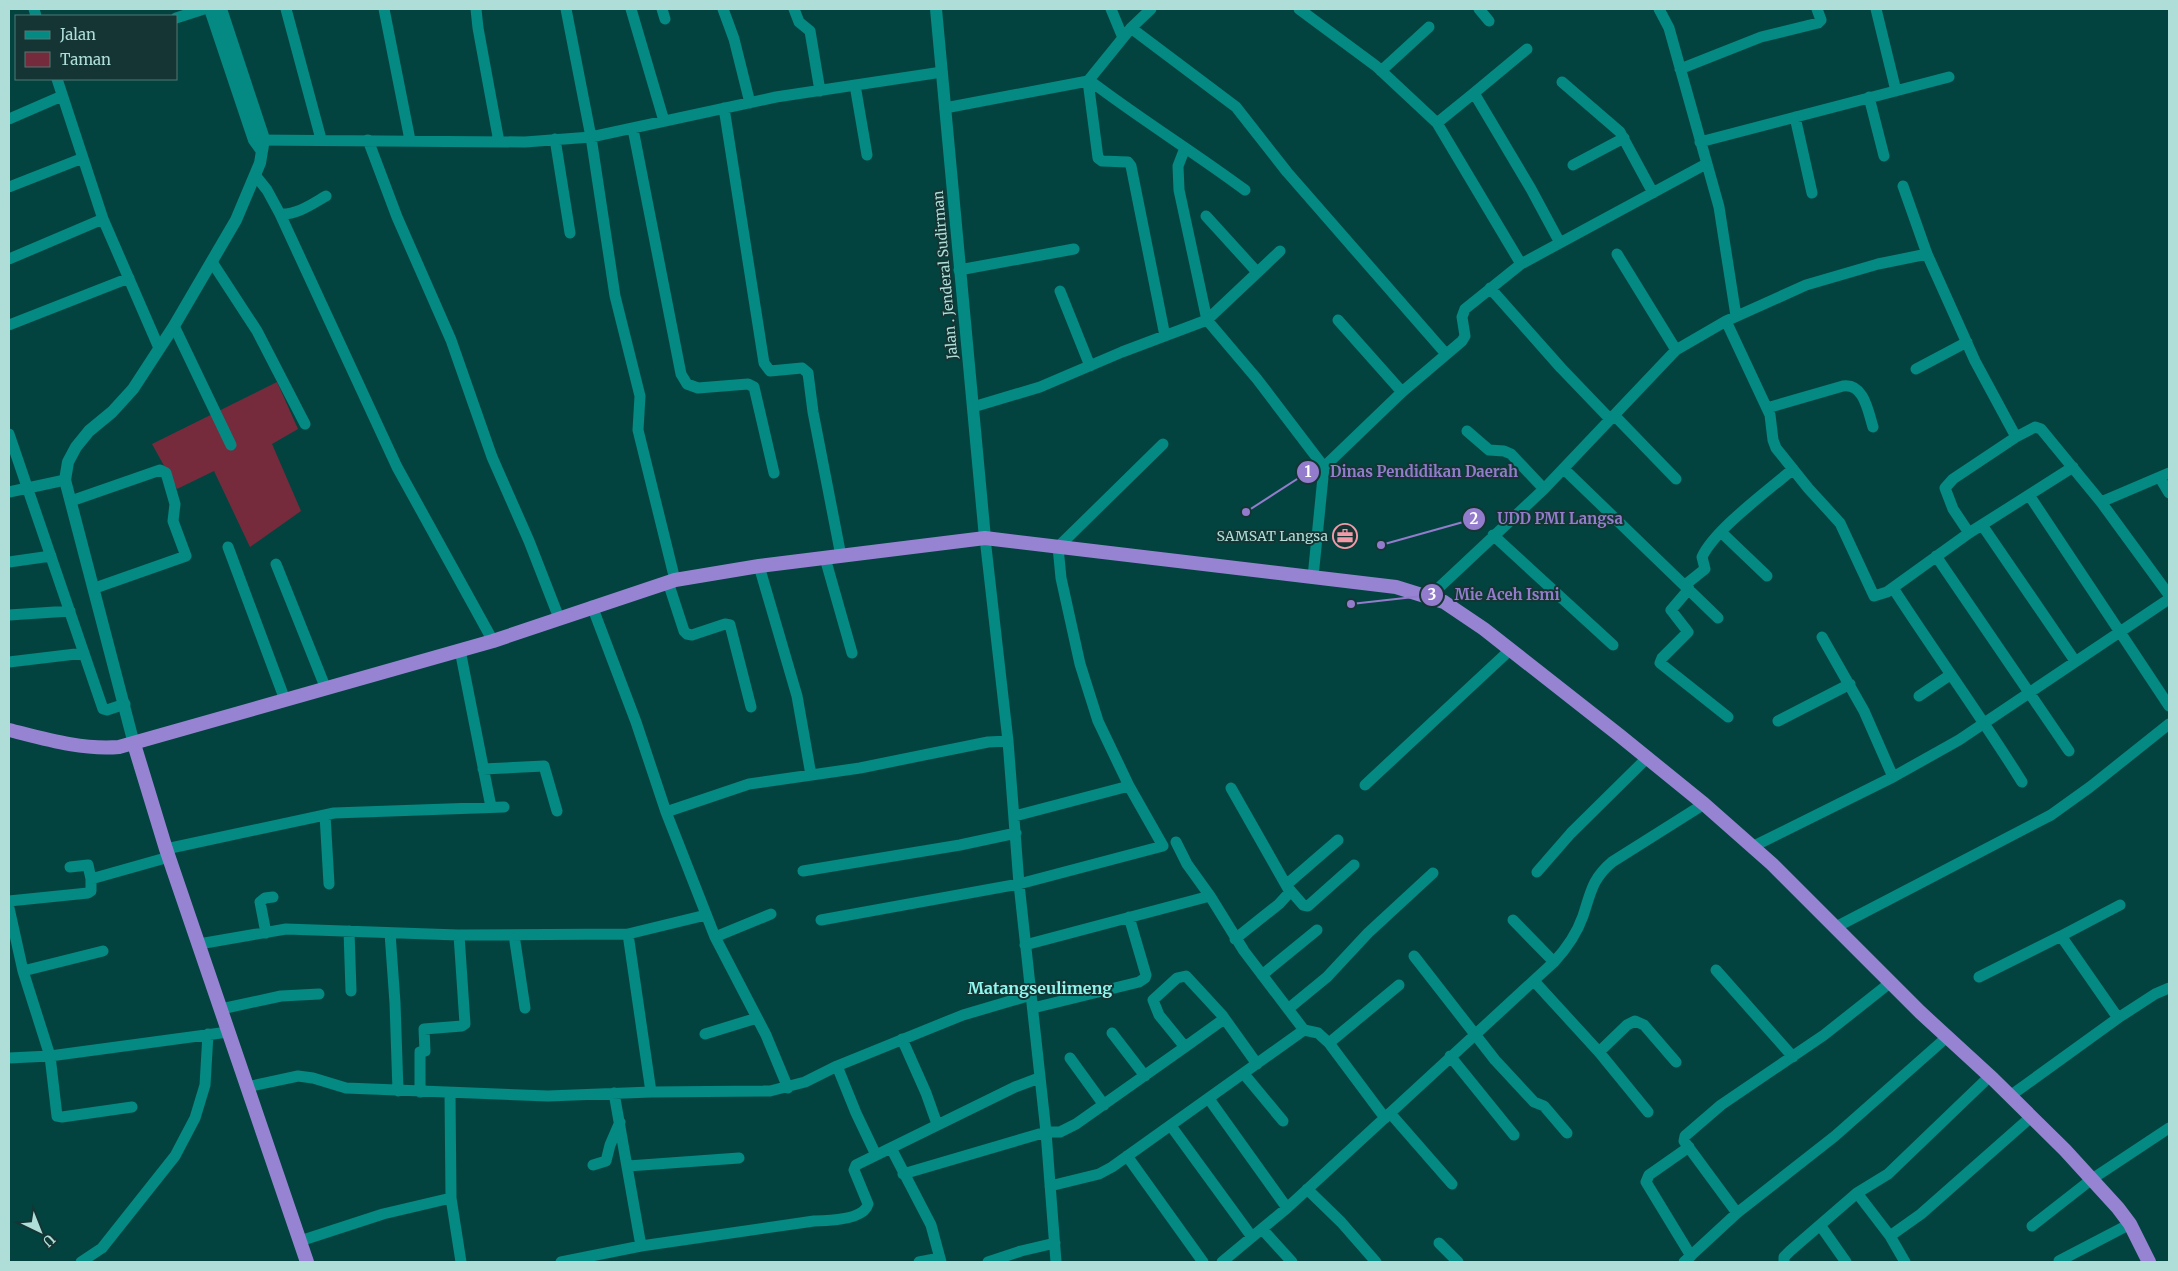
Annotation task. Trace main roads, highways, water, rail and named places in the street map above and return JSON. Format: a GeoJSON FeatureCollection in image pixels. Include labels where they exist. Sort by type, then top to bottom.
{"type":"FeatureCollection","features":[{"type":"Feature","properties":{"kind":"highway"},"geometry":{"type":"LineString","coordinates":[[9,730],[102,749],[134,744],[493,641],[592,606],[672,581],[759,566],[984,538],[1396,587],[1430,596],[1465,615],[1704,804],[1752,847],[1836,927],[1946,1037],[1990,1076],[2092,1179],[2130,1224],[2148,1262]]}},
{"type":"Feature","properties":{"kind":"highway"},"geometry":{"type":"LineString","coordinates":[[134,744],[167,853],[307,1262]]}},
{"type":"Feature","properties":{"kind":"main road"},"geometry":{"type":"LineString","coordinates":[[210,9],[260,143]]}},
{"type":"Feature","properties":{"kind":"main road"},"geometry":{"type":"LineString","coordinates":[[134,744],[65,480],[68,462],[76,447],[89,431],[112,412],[133,389],[174,326],[236,220],[256,175],[260,143],[221,9]]}},
{"type":"Feature","properties":{"kind":"main road","name":"Jalan . Jenderal Sudirman"},"geometry":{"type":"LineString","coordinates":[[936,9],[984,538]]}},
{"type":"Feature","properties":{"kind":"place","name":"Dinas Pendidikan Daerah"},"geometry":{"type":"Point","coordinates":[1246,512]}},
{"type":"Feature","properties":{"kind":"place","name":"SAMSAT Langsa"},"geometry":{"type":"Point","coordinates":[1345,536]}},
{"type":"Feature","properties":{"kind":"place","name":"UDD PMI Langsa"},"geometry":{"type":"Point","coordinates":[1381,545]}},
{"type":"Feature","properties":{"kind":"place","name":"Mie Aceh Ismi"},"geometry":{"type":"Point","coordinates":[1351,604]}},
{"type":"Feature","properties":{"kind":"district","name":"Matangseulimeng"},"geometry":{"type":"Point","coordinates":[1040,988]}}]}
